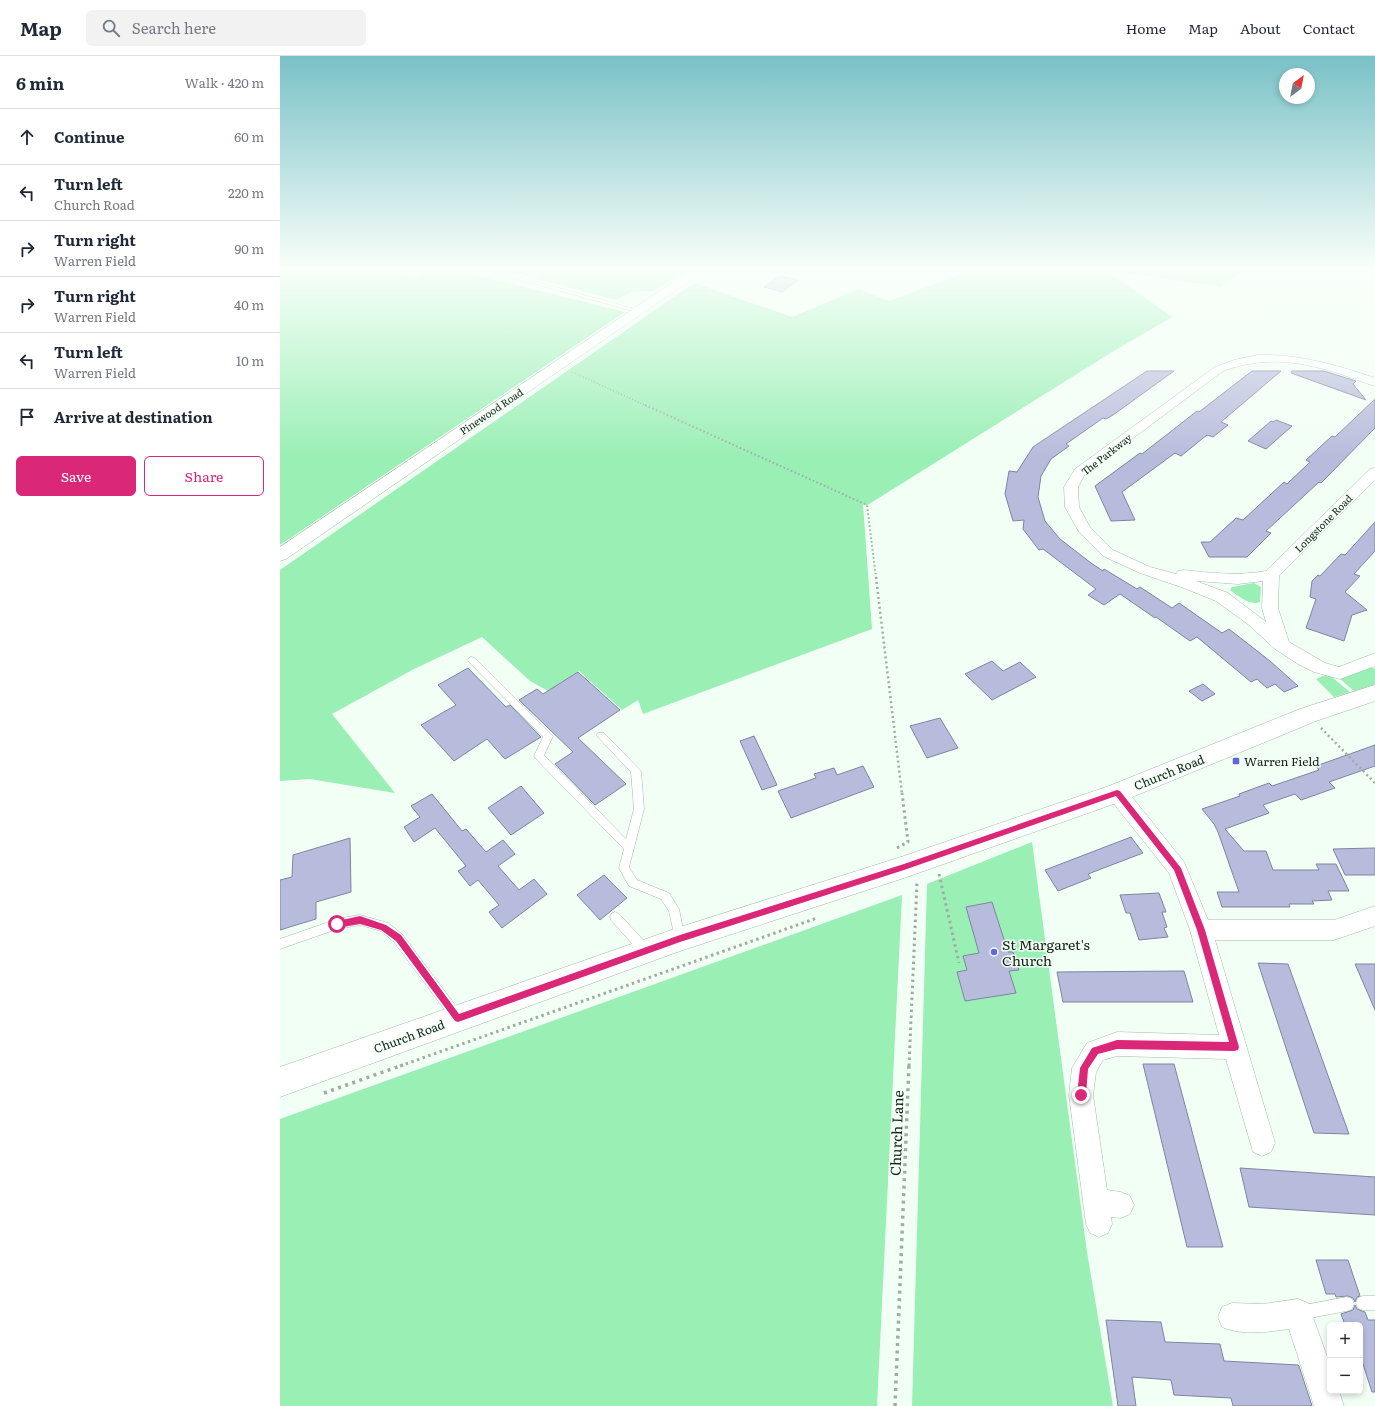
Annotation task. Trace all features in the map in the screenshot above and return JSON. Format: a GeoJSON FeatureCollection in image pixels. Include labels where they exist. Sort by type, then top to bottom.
{"type":"FeatureCollection","features":[{"type":"Feature","properties":{"kind":"main road","name":"Pinewood Road"},"geometry":{"type":"LineString","coordinates":[[280,555],[610,331]]}},
{"type":"Feature","properties":{"kind":"main road","name":"Church Road"},"geometry":{"type":"LineString","coordinates":[[280,1082],[680,939],[910,878],[935,856],[1117,793],[1308,715],[1375,693]]}},
{"type":"Feature","properties":{"kind":"street","name":"The Parkway"},"geometry":{"type":"LineString","coordinates":[[1281,644],[1255,621],[1222,597],[1186,583],[1145,570],[1108,553],[1084,529],[1072,507],[1071,487],[1080,472],[1219,369],[1228,364],[1261,358],[1292,359],[1326,365],[1372,382]]}},
{"type":"Feature","properties":{"kind":"street","name":"Longstone Road"},"geometry":{"type":"LineString","coordinates":[[1271,575],[1375,472]]}},
{"type":"Feature","properties":{"kind":"street"},"geometry":{"type":"LineString","coordinates":[[1145,570],[1233,580],[1251,579],[1271,575],[1270,608],[1281,644],[1304,660],[1320,668],[1340,673],[1372,663]]}},
{"type":"Feature","properties":{"kind":"street"},"geometry":{"type":"LineString","coordinates":[[1117,793],[1177,868],[1201,930],[1262,1143]]}},
{"type":"Feature","properties":{"kind":"street"},"geometry":{"type":"LineString","coordinates":[[1201,930],[1334,930],[1373,919]]}},
{"type":"Feature","properties":{"kind":"street"},"geometry":{"type":"LineString","coordinates":[[1105,1210],[1081,1095],[1084,1068],[1095,1051],[1117,1044],[1234,1047]]}},
{"type":"Feature","properties":{"kind":"street"},"geometry":{"type":"LineString","coordinates":[[1232,1317],[1263,1318],[1298,1313],[1329,1406]]}},
{"type":"Feature","properties":{"kind":"lane"},"geometry":{"type":"LineString","coordinates":[[472,660],[548,736],[539,756],[630,848]]}},
{"type":"Feature","properties":{"kind":"lane"},"geometry":{"type":"LineString","coordinates":[[601,735],[636,771],[639,809],[624,868],[633,883],[664,896],[674,910],[680,939]]}},
{"type":"Feature","properties":{"kind":"lane"},"geometry":{"type":"LineString","coordinates":[[615,917],[646,951]]}},
{"type":"Feature","properties":{"kind":"lane"},"geometry":{"type":"LineString","coordinates":[[280,944],[337,924],[360,920],[384,927],[398,938],[458,1018]]}},
{"type":"Feature","properties":{"kind":"lane"},"geometry":{"type":"LineString","coordinates":[[1298,1313],[1346,1304]]}},
{"type":"Feature","properties":{"kind":"path"},"geometry":{"type":"LineString","coordinates":[[558,366],[868,505],[908,842],[894,849],[910,878]]}},
{"type":"Feature","properties":{"kind":"path"},"geometry":{"type":"LineString","coordinates":[[1308,715],[1375,783]]}},
{"type":"Feature","properties":{"kind":"path"},"geometry":{"type":"LineString","coordinates":[[935,856],[959,963]]}},
{"type":"Feature","properties":{"kind":"path","name":"Church Lane"},"geometry":{"type":"LineString","coordinates":[[895,1406],[910,878]]}},
{"type":"Feature","properties":{"kind":"path"},"geometry":{"type":"LineString","coordinates":[[318,1095],[820,917]]}},
{"type":"Feature","properties":{"kind":"green space"},"geometry":{"type":"Polygon","coordinates":[[[280,331],[597,331],[280,545],[280,331]]]}},
{"type":"Feature","properties":{"kind":"green space"},"geometry":{"type":"Polygon","coordinates":[[[625,331],[1148,331],[866,506],[863,504],[872,629],[643,714],[638,700],[622,710],[579,671],[548,691],[530,681],[482,637],[414,669],[332,714],[395,793],[310,779],[280,781],[280,570],[625,331]]]}},
{"type":"Feature","properties":{"kind":"green space"},"geometry":{"type":"Polygon","coordinates":[[[1254,583],[1261,587],[1260,602],[1248,602],[1230,590],[1232,587],[1254,583]]]}},
{"type":"Feature","properties":{"kind":"green space"},"geometry":{"type":"Polygon","coordinates":[[[1369,666],[1375,669],[1375,684],[1354,691],[1333,673],[1369,666]]]}},
{"type":"Feature","properties":{"kind":"green space"},"geometry":{"type":"Polygon","coordinates":[[[1328,674],[1350,692],[1334,697],[1316,679],[1328,674]]]}},
{"type":"Feature","properties":{"kind":"green space"},"geometry":{"type":"Polygon","coordinates":[[[1032,842],[1087,1252],[1113,1406],[912,1406],[927,884],[1032,842]]]}},
{"type":"Feature","properties":{"kind":"green space"},"geometry":{"type":"Polygon","coordinates":[[[902,895],[877,1406],[280,1406],[280,1119],[902,895]]]}},
{"type":"Feature","properties":{"kind":"building"},"geometry":{"type":"Polygon","coordinates":[[[1147,371],[1174,371],[1113,415],[1106,419],[1103,418],[1066,444],[1069,446],[1051,459],[1041,476],[1038,497],[1045,521],[1060,539],[1103,571],[1104,569],[1137,589],[1140,587],[1172,608],[1179,603],[1222,633],[1229,629],[1270,661],[1298,686],[1284,692],[1275,684],[1267,688],[1257,679],[1251,682],[1197,637],[1190,641],[1120,594],[1104,605],[1088,595],[1096,589],[1043,549],[1039,550],[1023,529],[1024,520],[1013,521],[1005,494],[1009,471],[1017,472],[1033,447],[1147,371]]]}},
{"type":"Feature","properties":{"kind":"building"},"geometry":{"type":"Polygon","coordinates":[[[1252,371],[1281,371],[1221,422],[1228,425],[1213,437],[1207,435],[1181,456],[1175,453],[1122,492],[1135,520],[1111,521],[1095,486],[1140,453],[1142,454],[1252,371]]]}},
{"type":"Feature","properties":{"kind":"building"},"geometry":{"type":"Polygon","coordinates":[[[1292,371],[1324,371],[1356,381],[1353,384],[1366,400],[1291,373],[1292,371]]]}},
{"type":"Feature","properties":{"kind":"building"},"geometry":{"type":"Polygon","coordinates":[[[1375,399],[1375,428],[1321,483],[1319,482],[1266,531],[1271,533],[1247,557],[1209,557],[1201,542],[1210,542],[1236,518],[1243,520],[1284,482],[1287,484],[1310,462],[1306,460],[1332,436],[1335,437],[1375,399]]]}},
{"type":"Feature","properties":{"kind":"building"},"geometry":{"type":"Polygon","coordinates":[[[1276,420],[1292,426],[1266,449],[1248,441],[1271,421],[1273,422],[1276,420]]]}},
{"type":"Feature","properties":{"kind":"building"},"geometry":{"type":"Polygon","coordinates":[[[1375,522],[1375,551],[1354,574],[1360,576],[1345,592],[1367,610],[1352,615],[1344,641],[1306,628],[1316,599],[1310,597],[1312,581],[1318,575],[1320,576],[1341,554],[1345,555],[1375,522]]]}},
{"type":"Feature","properties":{"kind":"building"},"geometry":{"type":"Polygon","coordinates":[[[992,661],[1003,671],[1020,662],[1036,677],[992,700],[965,674],[992,661]]]}},
{"type":"Feature","properties":{"kind":"building"},"geometry":{"type":"Polygon","coordinates":[[[468,668],[506,707],[510,705],[541,737],[505,759],[487,739],[454,761],[421,725],[456,705],[438,685],[468,668]]]}},
{"type":"Feature","properties":{"kind":"building"},"geometry":{"type":"Polygon","coordinates":[[[578,672],[620,710],[578,738],[626,784],[595,805],[555,764],[573,752],[519,700],[537,689],[543,694],[578,672]]]}},
{"type":"Feature","properties":{"kind":"building"},"geometry":{"type":"Polygon","coordinates":[[[1203,684],[1215,694],[1202,701],[1189,691],[1203,684]]]}},
{"type":"Feature","properties":{"kind":"building"},"geometry":{"type":"Polygon","coordinates":[[[940,718],[958,748],[927,758],[910,726],[940,718]]]}},
{"type":"Feature","properties":{"kind":"building"},"geometry":{"type":"Polygon","coordinates":[[[754,736],[777,785],[762,790],[740,741],[754,736]]]}},
{"type":"Feature","properties":{"kind":"building"},"geometry":{"type":"Polygon","coordinates":[[[1375,745],[1375,766],[1329,782],[1335,788],[1301,800],[1295,794],[1263,805],[1269,813],[1225,829],[1244,851],[1266,851],[1273,870],[1319,870],[1316,864],[1336,864],[1349,891],[1328,891],[1332,900],[1312,901],[1314,904],[1289,904],[1290,907],[1222,907],[1217,892],[1239,892],[1218,832],[1214,824],[1202,809],[1240,796],[1239,794],[1269,783],[1272,786],[1319,770],[1316,766],[1375,745]]]}},
{"type":"Feature","properties":{"kind":"building"},"geometry":{"type":"Polygon","coordinates":[[[863,766],[874,787],[791,818],[778,791],[816,778],[814,774],[834,768],[837,775],[863,766]]]}},
{"type":"Feature","properties":{"kind":"building"},"geometry":{"type":"Polygon","coordinates":[[[521,786],[544,813],[511,835],[488,808],[521,786]]]}},
{"type":"Feature","properties":{"kind":"building"},"geometry":{"type":"Polygon","coordinates":[[[432,794],[462,831],[466,829],[486,852],[503,840],[515,854],[498,866],[519,890],[534,879],[547,894],[502,928],[489,912],[499,905],[478,880],[470,886],[458,871],[466,866],[435,828],[414,842],[404,827],[420,817],[411,806],[432,794]]]}},
{"type":"Feature","properties":{"kind":"building"},"geometry":{"type":"Polygon","coordinates":[[[1131,837],[1143,853],[1088,874],[1091,878],[1058,891],[1045,870],[1131,837]]]}},
{"type":"Feature","properties":{"kind":"building"},"geometry":{"type":"Polygon","coordinates":[[[350,838],[351,892],[316,902],[316,919],[280,930],[280,880],[292,877],[293,855],[350,838]]]}},
{"type":"Feature","properties":{"kind":"building"},"geometry":{"type":"Polygon","coordinates":[[[1375,848],[1375,875],[1345,875],[1333,849],[1375,848]]]}},
{"type":"Feature","properties":{"kind":"building"},"geometry":{"type":"Polygon","coordinates":[[[604,875],[627,898],[600,920],[577,895],[604,875]]]}},
{"type":"Feature","properties":{"kind":"building"},"geometry":{"type":"Polygon","coordinates":[[[1159,893],[1166,912],[1162,912],[1167,927],[1164,928],[1168,937],[1139,940],[1130,913],[1126,913],[1120,895],[1159,893]]]}},
{"type":"Feature","properties":{"kind":"building","name":"St Margaret's Church"},"geometry":{"type":"Polygon","coordinates":[[[992,902],[1008,952],[1013,952],[1019,970],[1009,971],[1016,993],[965,1001],[957,972],[967,970],[963,956],[979,953],[966,907],[992,902]]]}},
{"type":"Feature","properties":{"kind":"building"},"geometry":{"type":"Polygon","coordinates":[[[1258,963],[1288,964],[1349,1134],[1314,1133],[1258,963]]]}},
{"type":"Feature","properties":{"kind":"building"},"geometry":{"type":"Polygon","coordinates":[[[1355,964],[1375,964],[1375,1010],[1355,964]]]}},
{"type":"Feature","properties":{"kind":"building"},"geometry":{"type":"Polygon","coordinates":[[[1184,971],[1193,1002],[1063,1002],[1057,972],[1184,971]]]}},
{"type":"Feature","properties":{"kind":"building"},"geometry":{"type":"Polygon","coordinates":[[[1143,1064],[1174,1064],[1223,1247],[1187,1247],[1143,1064]]]}},
{"type":"Feature","properties":{"kind":"building"},"geometry":{"type":"Polygon","coordinates":[[[1240,1168],[1375,1177],[1375,1215],[1249,1207],[1240,1168]]]}},
{"type":"Feature","properties":{"kind":"building"},"geometry":{"type":"Polygon","coordinates":[[[1316,1260],[1348,1260],[1360,1296],[1357,1297],[1355,1302],[1353,1298],[1348,1296],[1336,1297],[1335,1294],[1326,1294],[1316,1260]]]}},
{"type":"Feature","properties":{"kind":"building"},"geometry":{"type":"Polygon","coordinates":[[[1355,1305],[1357,1309],[1365,1312],[1368,1320],[1375,1320],[1375,1392],[1372,1392],[1363,1364],[1363,1322],[1344,1322],[1341,1314],[1353,1310],[1355,1305]]]}},
{"type":"Feature","properties":{"kind":"building"},"geometry":{"type":"Polygon","coordinates":[[[1106,1320],[1161,1322],[1165,1342],[1220,1344],[1224,1361],[1298,1365],[1312,1406],[1233,1406],[1231,1398],[1174,1395],[1171,1380],[1132,1377],[1136,1406],[1118,1406],[1106,1320]]]}},
{"type":"Feature","properties":{"kind":"place","name":"Warren Field"},"geometry":{"type":"Point","coordinates":[1236,761]}},
{"type":"Feature","properties":{"kind":"place","name":"St Margaret's Church"},"geometry":{"type":"Point","coordinates":[994,952]}},
{"type":"Feature","properties":{"kind":"route"},"geometry":{"type":"LineString","coordinates":[[337,924],[360,920],[384,927],[398,938],[412,955],[458,1018],[680,939],[904,867],[1117,793],[1177,868],[1201,930],[1234,1047],[1117,1044],[1095,1051],[1084,1068],[1081,1095]]}}]}
